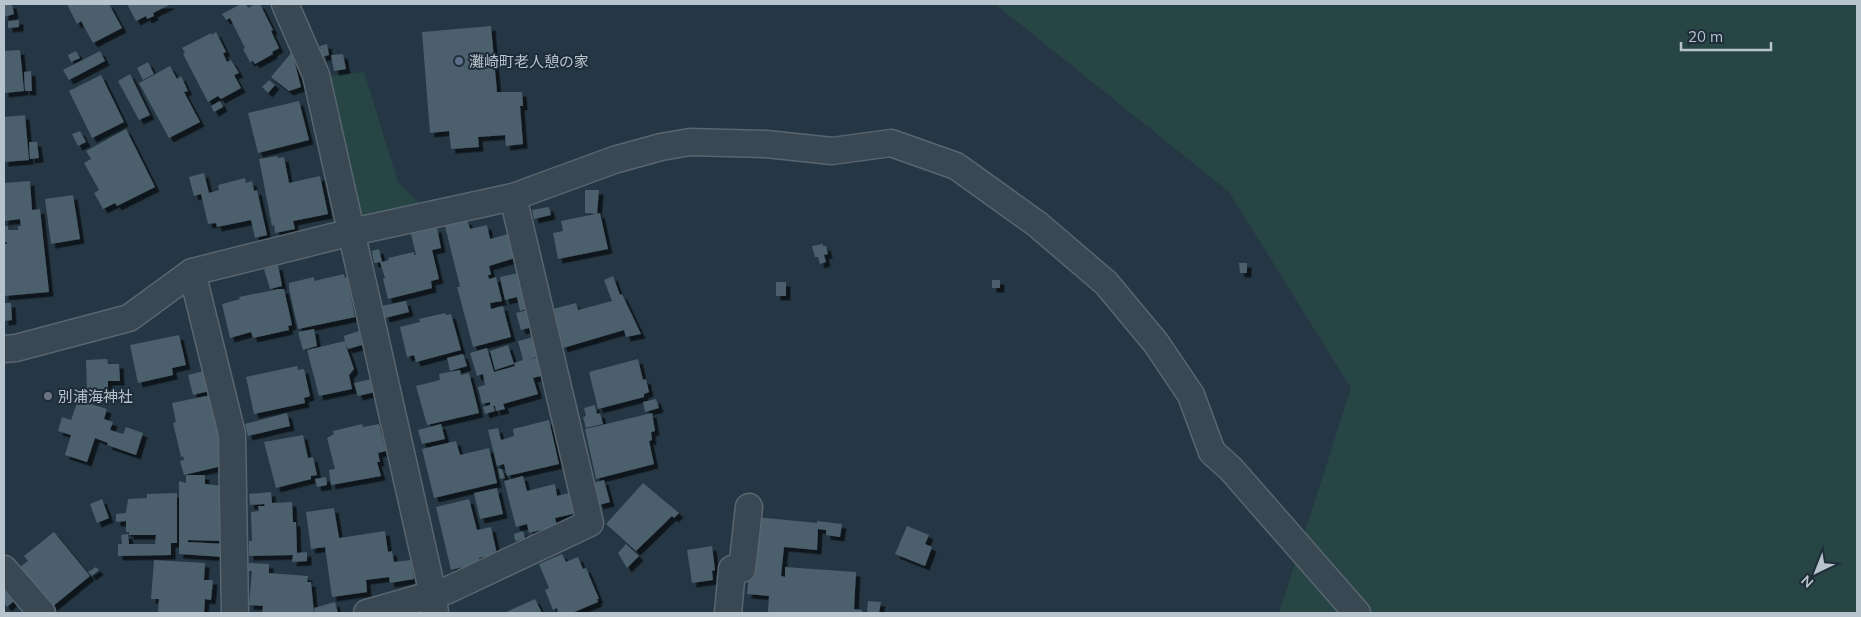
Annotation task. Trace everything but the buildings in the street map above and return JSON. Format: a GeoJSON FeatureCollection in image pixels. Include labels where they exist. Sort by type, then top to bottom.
{"type":"FeatureCollection","features":[{"type":"Feature","properties":{"kind":"street"},"geometry":{"type":"LineString","coordinates":[[285,4],[316,75],[434,604]]}},
{"type":"Feature","properties":{"kind":"street"},"geometry":{"type":"LineString","coordinates":[[4,349],[16,348],[129,318],[192,272],[352,232],[513,197],[614,160],[661,147],[690,142],[766,144],[832,152],[891,144],[956,166],[1037,224],[1106,283],[1156,343],[1191,395],[1212,452],[1231,469],[1356,613]]}},
{"type":"Feature","properties":{"kind":"street"},"geometry":{"type":"LineString","coordinates":[[367,613],[434,604],[448,590],[590,523],[513,197]]}},
{"type":"Feature","properties":{"kind":"street"},"geometry":{"type":"LineString","coordinates":[[192,272],[232,434],[235,613]]}},
{"type":"Feature","properties":{"kind":"street"},"geometry":{"type":"LineString","coordinates":[[728,613],[732,569],[742,569],[749,507]]}},
{"type":"Feature","properties":{"kind":"street"},"geometry":{"type":"LineString","coordinates":[[4,569],[42,613]]}},
{"type":"Feature","properties":{"kind":"green space"},"geometry":{"type":"Polygon","coordinates":[[[995,4],[1857,4],[1857,613],[1279,613],[1351,388],[1229,192],[995,4]]]}},
{"type":"Feature","properties":{"kind":"green space"},"geometry":{"type":"Polygon","coordinates":[[[364,72],[398,182],[421,205],[362,218],[331,76],[364,72]]]}},
{"type":"Feature","properties":{"kind":"place","name":"灘崎町老人憩の家"},"geometry":{"type":"Point","coordinates":[459,61]}},
{"type":"Feature","properties":{"kind":"place","name":"別浦海神社"},"geometry":{"type":"Point","coordinates":[48,396]}}]}
